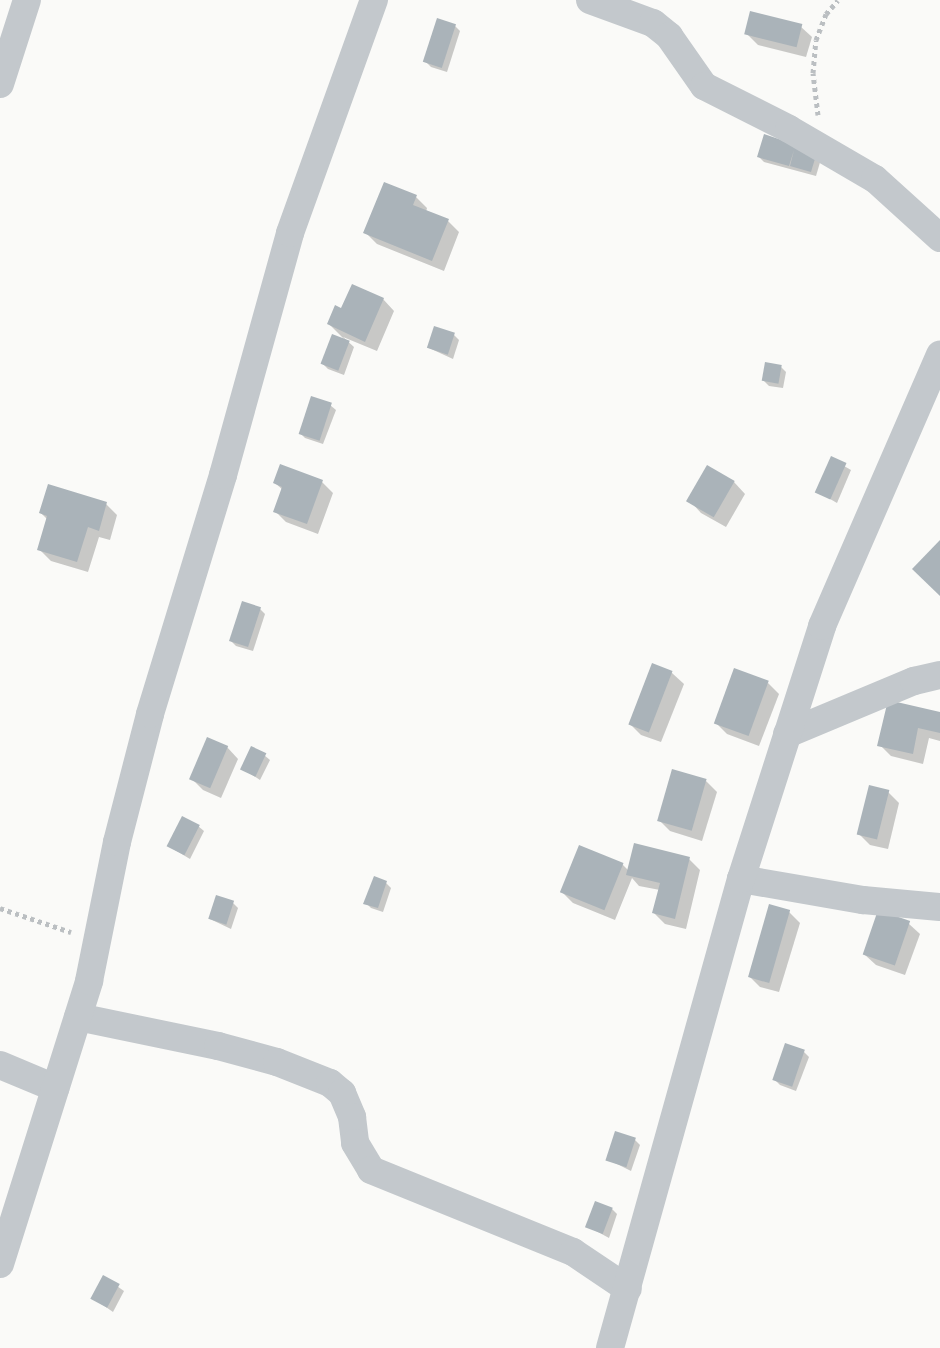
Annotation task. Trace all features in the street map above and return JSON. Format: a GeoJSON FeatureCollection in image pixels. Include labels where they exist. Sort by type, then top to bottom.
{"type":"FeatureCollection","features":[{"type":"Feature","properties":{"kind":"street"},"geometry":{"type":"LineString","coordinates":[[0,84],[27,0]]}},
{"type":"Feature","properties":{"kind":"street"},"geometry":{"type":"LineString","coordinates":[[0,1264],[78,1017],[150,714],[223,475],[290,233],[374,0]]}},
{"type":"Feature","properties":{"kind":"street"},"geometry":{"type":"LineString","coordinates":[[590,0],[653,23],[669,36],[694,78],[704,86],[827,151],[897,195],[940,238]]}},
{"type":"Feature","properties":{"kind":"street"},"geometry":{"type":"LineString","coordinates":[[610,1348],[741,879],[822,626],[940,355]]}},
{"type":"Feature","properties":{"kind":"street"},"geometry":{"type":"LineString","coordinates":[[787,734],[914,681],[940,675]]}},
{"type":"Feature","properties":{"kind":"street"},"geometry":{"type":"LineString","coordinates":[[741,879],[863,900],[940,907]]}},
{"type":"Feature","properties":{"kind":"street"},"geometry":{"type":"LineString","coordinates":[[78,1017],[247,1054],[330,1083],[342,1093],[352,1117],[355,1143],[371,1170],[573,1252],[628,1289]]}},
{"type":"Feature","properties":{"kind":"street"},"geometry":{"type":"LineString","coordinates":[[0,1065],[55,1088]]}},
{"type":"Feature","properties":{"kind":"path"},"geometry":{"type":"LineString","coordinates":[[827,151],[813,73],[816,40],[826,14],[838,0]]}},
{"type":"Feature","properties":{"kind":"path"},"geometry":{"type":"LineString","coordinates":[[0,908],[97,941]]}},
{"type":"Feature","properties":{"kind":"building"},"geometry":{"type":"Polygon","coordinates":[[[750,11],[802,24],[797,47],[744,34],[750,11]]]}},
{"type":"Feature","properties":{"kind":"building"},"geometry":{"type":"Polygon","coordinates":[[[437,18],[456,24],[442,68],[423,62],[437,18]]]}},
{"type":"Feature","properties":{"kind":"building"},"geometry":{"type":"Polygon","coordinates":[[[764,134],[817,152],[811,172],[790,166],[794,150],[789,166],[757,157],[764,134]]]}},
{"type":"Feature","properties":{"kind":"building"},"geometry":{"type":"Polygon","coordinates":[[[384,182],[417,195],[413,205],[449,219],[432,261],[363,233],[384,182]]]}},
{"type":"Feature","properties":{"kind":"building"},"geometry":{"type":"Polygon","coordinates":[[[352,284],[384,298],[365,342],[327,324],[335,305],[341,308],[352,284]]]}},
{"type":"Feature","properties":{"kind":"building"},"geometry":{"type":"Polygon","coordinates":[[[434,326],[455,333],[448,355],[427,348],[434,326]]]}},
{"type":"Feature","properties":{"kind":"building"},"geometry":{"type":"Polygon","coordinates":[[[332,334],[350,341],[338,371],[321,364],[332,334]]]}},
{"type":"Feature","properties":{"kind":"building"},"geometry":{"type":"Polygon","coordinates":[[[765,362],[782,365],[778,384],[762,381],[765,362]]]}},
{"type":"Feature","properties":{"kind":"building"},"geometry":{"type":"Polygon","coordinates":[[[311,396],[332,403],[320,441],[299,434],[311,396]]]}},
{"type":"Feature","properties":{"kind":"building"},"geometry":{"type":"Polygon","coordinates":[[[831,456],[847,463],[830,499],[815,493],[831,456]]]}},
{"type":"Feature","properties":{"kind":"building"},"geometry":{"type":"Polygon","coordinates":[[[280,464],[323,480],[307,524],[273,512],[282,487],[273,483],[280,464]]]}},
{"type":"Feature","properties":{"kind":"building"},"geometry":{"type":"Polygon","coordinates":[[[707,465],[735,481],[714,517],[686,501],[707,465]]]}},
{"type":"Feature","properties":{"kind":"building"},"geometry":{"type":"Polygon","coordinates":[[[48,484],[107,502],[99,531],[88,527],[77,562],[37,550],[47,516],[39,513],[48,484]]]}},
{"type":"Feature","properties":{"kind":"building"},"geometry":{"type":"Polygon","coordinates":[[[940,540],[940,596],[912,569],[940,540]]]}},
{"type":"Feature","properties":{"kind":"building"},"geometry":{"type":"Polygon","coordinates":[[[242,601],[261,607],[248,647],[229,641],[242,601]]]}},
{"type":"Feature","properties":{"kind":"building"},"geometry":{"type":"Polygon","coordinates":[[[652,663],[673,671],[649,733],[628,725],[652,663]]]}},
{"type":"Feature","properties":{"kind":"building"},"geometry":{"type":"Polygon","coordinates":[[[734,668],[769,681],[749,736],[714,723],[734,668]]]}},
{"type":"Feature","properties":{"kind":"building"},"geometry":{"type":"Polygon","coordinates":[[[888,700],[940,712],[940,733],[918,728],[913,754],[877,746],[888,700]]]}},
{"type":"Feature","properties":{"kind":"building"},"geometry":{"type":"Polygon","coordinates":[[[207,737],[228,746],[210,788],[189,779],[207,737]]]}},
{"type":"Feature","properties":{"kind":"building"},"geometry":{"type":"Polygon","coordinates":[[[251,746],[266,753],[255,777],[240,770],[251,746]]]}},
{"type":"Feature","properties":{"kind":"building"},"geometry":{"type":"Polygon","coordinates":[[[672,769],[707,779],[692,831],[657,821],[672,769]]]}},
{"type":"Feature","properties":{"kind":"building"},"geometry":{"type":"Polygon","coordinates":[[[869,785],[889,790],[877,840],[857,834],[869,785]]]}},
{"type":"Feature","properties":{"kind":"building"},"geometry":{"type":"Polygon","coordinates":[[[182,816],[200,825],[184,855],[167,846],[182,816]]]}},
{"type":"Feature","properties":{"kind":"building"},"geometry":{"type":"Polygon","coordinates":[[[634,843],[690,857],[675,919],[652,913],[660,883],[626,875],[634,843]]]}},
{"type":"Feature","properties":{"kind":"building"},"geometry":{"type":"Polygon","coordinates":[[[579,845],[624,863],[604,910],[560,892],[579,845]]]}},
{"type":"Feature","properties":{"kind":"building"},"geometry":{"type":"Polygon","coordinates":[[[374,876],[387,881],[378,908],[363,904],[374,876]]]}},
{"type":"Feature","properties":{"kind":"building"},"geometry":{"type":"Polygon","coordinates":[[[216,895],[234,901],[226,925],[208,919],[216,895]]]}},
{"type":"Feature","properties":{"kind":"building"},"geometry":{"type":"Polygon","coordinates":[[[769,904],[790,910],[769,983],[748,977],[769,904]]]}},
{"type":"Feature","properties":{"kind":"building"},"geometry":{"type":"Polygon","coordinates":[[[878,910],[910,921],[895,966],[863,954],[878,910]]]}},
{"type":"Feature","properties":{"kind":"building"},"geometry":{"type":"Polygon","coordinates":[[[785,1043],[805,1050],[792,1087],[772,1080],[785,1043]]]}},
{"type":"Feature","properties":{"kind":"building"},"geometry":{"type":"Polygon","coordinates":[[[615,1131],[636,1138],[626,1167],[605,1160],[615,1131]]]}},
{"type":"Feature","properties":{"kind":"building"},"geometry":{"type":"Polygon","coordinates":[[[595,1201],[613,1208],[603,1234],[585,1227],[595,1201]]]}},
{"type":"Feature","properties":{"kind":"building"},"geometry":{"type":"Polygon","coordinates":[[[103,1275],[120,1284],[107,1308],[90,1299],[103,1275]]]}}]}
